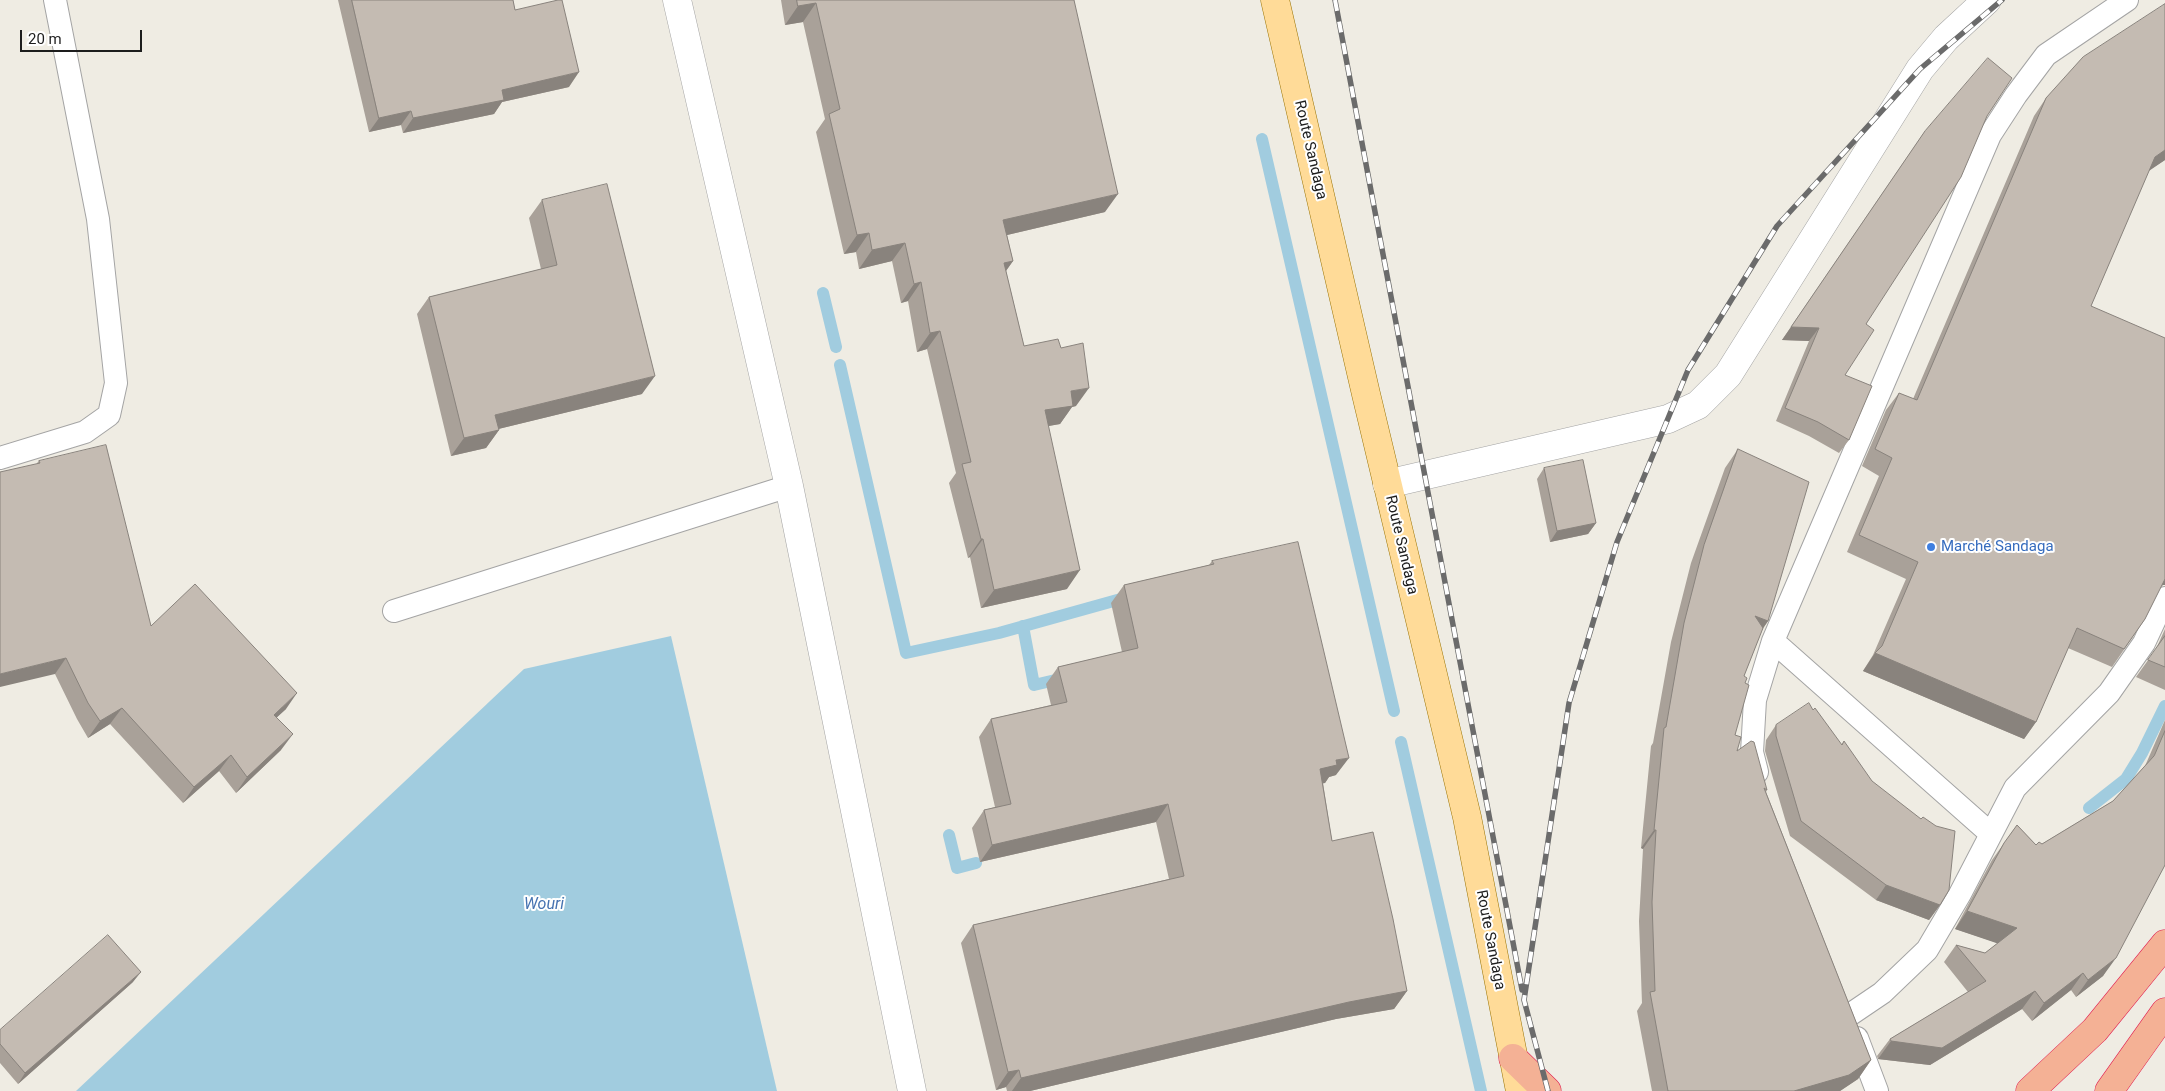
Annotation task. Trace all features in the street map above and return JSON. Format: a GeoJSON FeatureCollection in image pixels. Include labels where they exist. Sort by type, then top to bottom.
{"type":"FeatureCollection","features":[{"type":"Feature","properties":{"kind":"highway"},"geometry":{"type":"LineString","coordinates":[[2013,1091],[2038,1083],[2095,1030],[2165,944]]}},
{"type":"Feature","properties":{"kind":"highway"},"geometry":{"type":"LineString","coordinates":[[2109,1091],[2161,1019]]}},
{"type":"Feature","properties":{"kind":"highway"},"geometry":{"type":"LineString","coordinates":[[2129,1091],[2161,1019]]}},
{"type":"Feature","properties":{"kind":"highway"},"geometry":{"type":"LineString","coordinates":[[1513,1058],[1546,1091]]}},
{"type":"Feature","properties":{"kind":"main road","name":"Route Sandaga"},"geometry":{"type":"LineString","coordinates":[[1275,0],[1387,484],[1467,817],[1520,1091]]}},
{"type":"Feature","properties":{"kind":"street"},"geometry":{"type":"LineString","coordinates":[[677,0],[790,486],[912,1091]]}},
{"type":"Feature","properties":{"kind":"street"},"geometry":{"type":"LineString","coordinates":[[1387,484],[1652,423],[1698,406],[1728,375],[1920,70],[1946,38],[1987,0]]}},
{"type":"Feature","properties":{"kind":"lane"},"geometry":{"type":"LineString","coordinates":[[0,458],[85,432],[109,415],[116,383],[98,219],[54,0]]}},
{"type":"Feature","properties":{"kind":"lane"},"geometry":{"type":"LineString","coordinates":[[1762,790],[1752,752],[1755,700],[1773,641],[1990,135],[2016,95],[2046,55],[2127,0]]}},
{"type":"Feature","properties":{"kind":"lane"},"geometry":{"type":"LineString","coordinates":[[394,611],[790,486]]}},
{"type":"Feature","properties":{"kind":"lane"},"geometry":{"type":"LineString","coordinates":[[1877,1091],[1844,1007],[1882,993],[1927,950],[2015,788],[2109,693],[2127,670],[2144,643],[2165,598]]}},
{"type":"Feature","properties":{"kind":"lane"},"geometry":{"type":"LineString","coordinates":[[1773,641],[1991,834]]}},
{"type":"Feature","properties":{"kind":"water","name":"Wouri"},"geometry":{"type":"Polygon","coordinates":[[[671,636],[777,1091],[76,1091],[524,669],[671,636]]]}},
{"type":"Feature","properties":{"kind":"building"},"geometry":{"type":"Polygon","coordinates":[[[352,0],[513,0],[515,10],[562,0],[579,72],[502,90],[504,100],[413,118],[411,111],[379,118],[352,0]]]}},
{"type":"Feature","properties":{"kind":"building"},"geometry":{"type":"Polygon","coordinates":[[[797,0],[1074,0],[1118,194],[1003,220],[1013,261],[1004,263],[1024,346],[1058,339],[1061,348],[1083,343],[1089,388],[1071,391],[1073,406],[1045,410],[1080,570],[994,590],[983,539],[981,539],[962,464],[971,462],[940,331],[930,333],[921,282],[914,284],[905,243],[872,250],[869,233],[857,235],[829,114],[840,109],[816,3],[798,6],[797,0]]]}},
{"type":"Feature","properties":{"kind":"building"},"geometry":{"type":"Polygon","coordinates":[[[2165,4],[2165,150],[2155,157],[2091,306],[2165,338],[2165,579],[2145,619],[2124,649],[2077,628],[2036,722],[1875,653],[1882,646],[1918,562],[1859,535],[1892,458],[1875,449],[1899,393],[1917,400],[2046,98],[2083,57],[2165,4]]]}},
{"type":"Feature","properties":{"kind":"building"},"geometry":{"type":"Polygon","coordinates":[[[1988,58],[2012,78],[1987,116],[1961,177],[1866,324],[1874,330],[1845,375],[1872,386],[1849,440],[1818,422],[1785,408],[1819,328],[1791,327],[1925,131],[1988,58]]]}},
{"type":"Feature","properties":{"kind":"building"},"geometry":{"type":"Polygon","coordinates":[[[607,184],[655,376],[495,415],[499,430],[464,438],[429,297],[557,265],[542,200],[607,184]]]}},
{"type":"Feature","properties":{"kind":"building"},"geometry":{"type":"Polygon","coordinates":[[[106,445],[151,626],[195,584],[297,693],[274,715],[293,734],[247,777],[231,755],[194,787],[122,708],[100,721],[88,703],[66,658],[0,674],[0,472],[106,445]]]}},
{"type":"Feature","properties":{"kind":"building"},"geometry":{"type":"Polygon","coordinates":[[[1738,449],[1809,482],[1768,621],[1755,616],[1763,628],[1744,676],[1747,678],[1745,683],[1749,685],[1735,735],[1741,737],[1737,751],[1751,741],[1754,742],[1767,790],[1764,788],[1871,1060],[1849,1075],[1794,1091],[1668,1091],[1650,992],[1655,991],[1652,902],[1656,830],[1654,830],[1664,728],[1666,727],[1684,623],[1704,545],[1738,449]]]}},
{"type":"Feature","properties":{"kind":"building"},"geometry":{"type":"Polygon","coordinates":[[[1583,460],[1596,523],[1557,531],[1544,468],[1583,460]]]}},
{"type":"Feature","properties":{"kind":"building"},"geometry":{"type":"Polygon","coordinates":[[[1298,542],[1349,758],[1336,760],[1337,765],[1320,769],[1332,841],[1373,832],[1407,991],[1349,1002],[1021,1078],[1019,1070],[1008,1072],[973,925],[1184,876],[1168,804],[992,845],[984,810],[1011,804],[991,719],[1067,702],[1058,667],[1138,648],[1124,585],[1214,564],[1212,561],[1298,542]]]}},
{"type":"Feature","properties":{"kind":"building"},"geometry":{"type":"Polygon","coordinates":[[[2165,636],[2165,667],[2148,660],[2165,636]]]}},
{"type":"Feature","properties":{"kind":"building"},"geometry":{"type":"Polygon","coordinates":[[[1809,703],[1813,710],[1815,708],[1842,745],[1844,741],[1872,781],[1921,819],[1923,817],[1936,826],[1955,831],[1949,890],[1940,905],[1886,885],[1801,821],[1776,736],[1776,725],[1809,703]]]}},
{"type":"Feature","properties":{"kind":"building"},"geometry":{"type":"Polygon","coordinates":[[[2165,731],[2165,865],[2116,958],[2088,980],[2083,973],[2044,1003],[2035,991],[1942,1048],[1891,1041],[1890,1039],[1986,981],[1956,945],[1985,953],[2017,928],[1967,911],[2004,843],[2017,825],[2036,845],[2039,842],[2042,844],[2113,801],[2154,756],[2165,731]]]}},
{"type":"Feature","properties":{"kind":"building"},"geometry":{"type":"Polygon","coordinates":[[[108,935],[141,972],[25,1073],[0,1044],[0,1030],[108,935]]]}},
{"type":"Feature","properties":{"kind":"waterway"},"geometry":{"type":"LineString","coordinates":[[1262,139],[1394,711]]}},
{"type":"Feature","properties":{"kind":"waterway"},"geometry":{"type":"LineString","coordinates":[[823,293],[836,347]]}},
{"type":"Feature","properties":{"kind":"waterway"},"geometry":{"type":"LineString","coordinates":[[840,365],[906,653],[999,633],[1128,597]]}},
{"type":"Feature","properties":{"kind":"waterway"},"geometry":{"type":"LineString","coordinates":[[1023,626],[1034,685],[1064,678]]}},
{"type":"Feature","properties":{"kind":"waterway"},"geometry":{"type":"LineString","coordinates":[[2089,808],[2126,779],[2142,753],[2165,706]]}},
{"type":"Feature","properties":{"kind":"waterway"},"geometry":{"type":"LineString","coordinates":[[1401,742],[1481,1091]]}},
{"type":"Feature","properties":{"kind":"waterway"},"geometry":{"type":"LineString","coordinates":[[949,835],[957,868],[976,863]]}},
{"type":"Feature","properties":{"kind":"railway"},"geometry":{"type":"LineString","coordinates":[[1335,0],[1522,990]]}},
{"type":"Feature","properties":{"kind":"railway"},"geometry":{"type":"LineString","coordinates":[[1548,1091],[1524,1000],[1569,703],[1617,542],[1688,370],[1777,226],[1920,69],[2002,0]]}},
{"type":"Feature","properties":{"kind":"place","name":"Marché Sandaga"},"geometry":{"type":"Point","coordinates":[1931,547]}}]}
